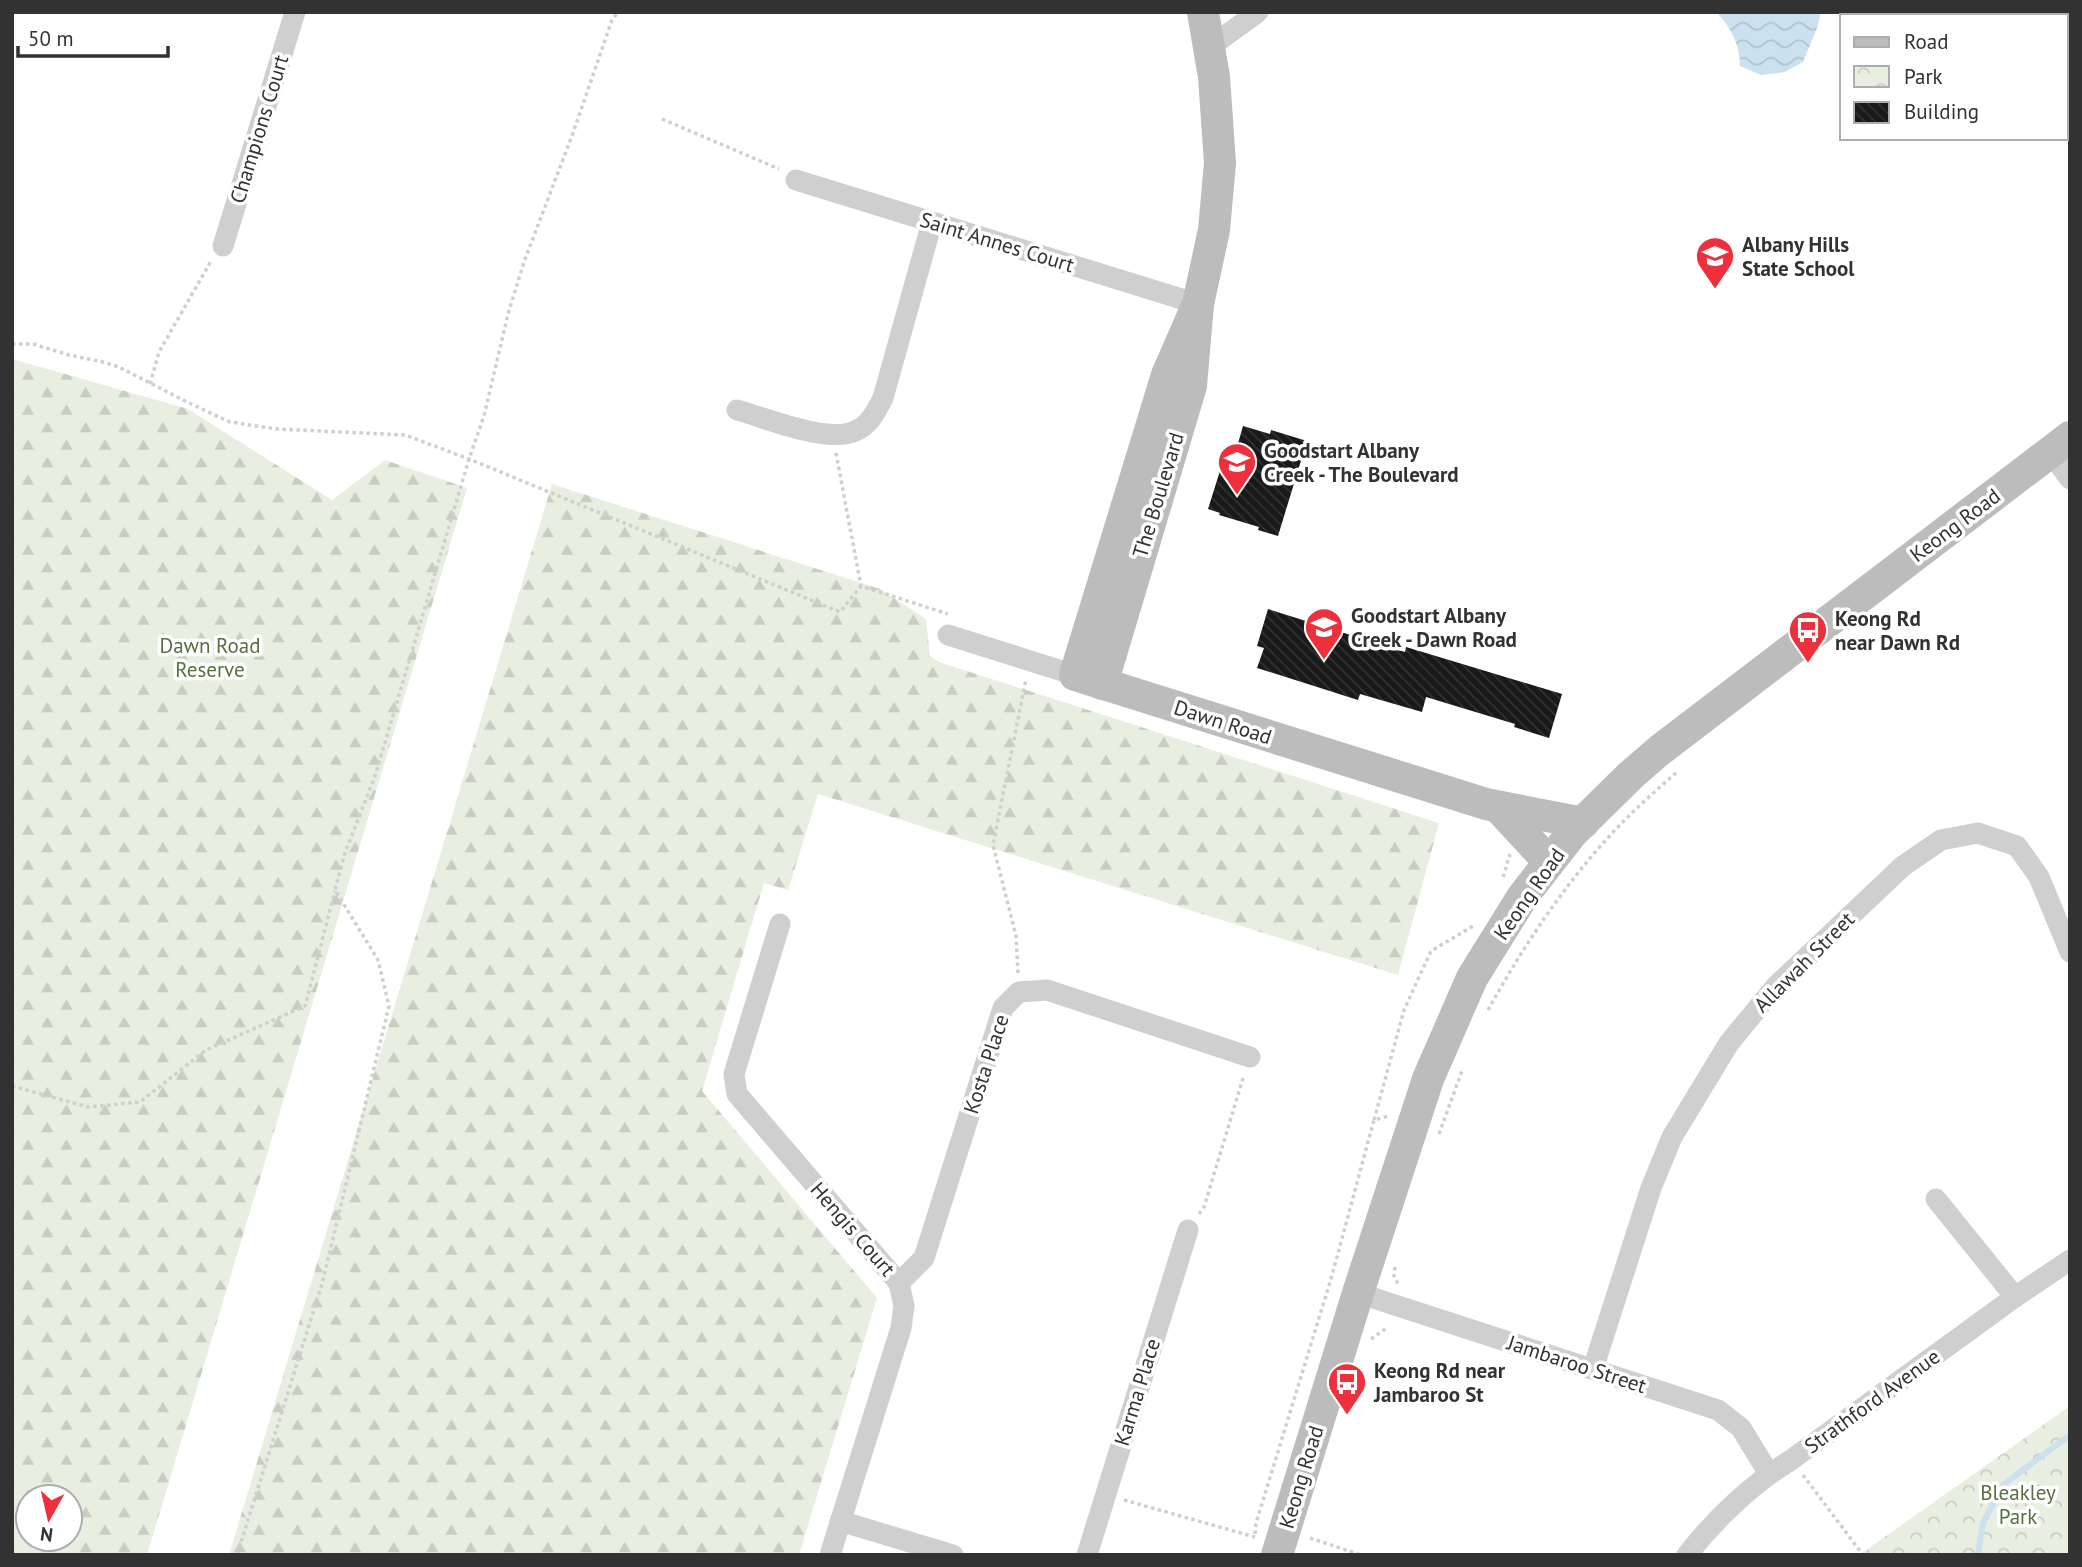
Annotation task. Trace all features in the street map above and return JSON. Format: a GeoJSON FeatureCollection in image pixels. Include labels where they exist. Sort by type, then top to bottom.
{"type":"FeatureCollection","features":[{"type":"Feature","properties":{"kind":"street","name":"Champions Court"},"geometry":{"type":"LineString","coordinates":[[223,246],[295,12]]}},
{"type":"Feature","properties":{"kind":"street","name":"The Boulevard"},"geometry":{"type":"LineString","coordinates":[[1088,679],[1191,387],[1198,304],[1214,230],[1220,163],[1214,77],[1203,12]]}},
{"type":"Feature","properties":{"kind":"street"},"geometry":{"type":"LineString","coordinates":[[1210,47],[1258,12]]}},
{"type":"Feature","properties":{"kind":"street","name":"Saint Annes Court"},"geometry":{"type":"LineString","coordinates":[[796,180],[1198,304]]}},
{"type":"Feature","properties":{"kind":"street"},"geometry":{"type":"LineString","coordinates":[[737,410],[813,432],[842,435],[856,431],[874,415],[883,398],[932,222]]}},
{"type":"Feature","properties":{"kind":"street"},"geometry":{"type":"LineString","coordinates":[[2060,445],[2070,479]]}},
{"type":"Feature","properties":{"kind":"street","name":"Keong Road"},"geometry":{"type":"LineString","coordinates":[[1266,1546],[1358,1293],[1428,1079],[1472,978],[1523,896],[1583,823],[1660,750],[2060,445]]}},
{"type":"Feature","properties":{"kind":"street","name":"Dawn Road"},"geometry":{"type":"LineString","coordinates":[[951,626],[1030,661],[1499,808],[1583,823]]}},
{"type":"Feature","properties":{"kind":"street","name":"Dawn Road"},"geometry":{"type":"LineString","coordinates":[[1499,808],[1549,862]]}},
{"type":"Feature","properties":{"kind":"street","name":"Allawah Street"},"geometry":{"type":"LineString","coordinates":[[1593,1369],[1651,1188],[1672,1137],[1714,1067],[1729,1043],[1776,986],[1903,866],[1941,840],[1978,833],[2017,846],[2039,877],[2070,952]]}},
{"type":"Feature","properties":{"kind":"street","name":"Hengis Court"},"geometry":{"type":"LineString","coordinates":[[780,925],[734,1074],[737,1094],[899,1283],[904,1307],[901,1328],[830,1555]]}},
{"type":"Feature","properties":{"kind":"street","name":"Kosta Place"},"geometry":{"type":"LineString","coordinates":[[899,1283],[924,1258],[1003,1008],[1019,992],[1047,990],[1250,1057]]}},
{"type":"Feature","properties":{"kind":"street"},"geometry":{"type":"LineString","coordinates":[[1936,1199],[2015,1297]]}},
{"type":"Feature","properties":{"kind":"street","name":"Karma Place"},"geometry":{"type":"LineString","coordinates":[[1087,1555],[1188,1230]]}},
{"type":"Feature","properties":{"kind":"street","name":"Strathford Avenue"},"geometry":{"type":"LineString","coordinates":[[1686,1555],[1769,1474],[2070,1260]]}},
{"type":"Feature","properties":{"kind":"street","name":"Jambaroo Street"},"geometry":{"type":"LineString","coordinates":[[1358,1293],[1718,1410],[1741,1429],[1769,1474]]}},
{"type":"Feature","properties":{"kind":"street"},"geometry":{"type":"LineString","coordinates":[[840,1521],[953,1555]]}},
{"type":"Feature","properties":{"kind":"path"},"geometry":{"type":"LineString","coordinates":[[12,1086],[88,1107],[140,1102],[206,1050],[305,1006],[345,853],[379,763],[469,458],[484,416],[508,314],[524,262],[612,20],[618,12]]}},
{"type":"Feature","properties":{"kind":"path"},"geometry":{"type":"LineString","coordinates":[[662,119],[774,166],[796,180]]}},
{"type":"Feature","properties":{"kind":"path"},"geometry":{"type":"LineString","coordinates":[[150,384],[159,352],[209,265],[223,246]]}},
{"type":"Feature","properties":{"kind":"path"},"geometry":{"type":"LineString","coordinates":[[12,344],[33,344],[119,367],[230,422],[277,429],[405,435],[469,458],[840,612],[861,586],[836,450],[829,434]]}},
{"type":"Feature","properties":{"kind":"path"},"geometry":{"type":"LineString","coordinates":[[861,586],[951,626]]}},
{"type":"Feature","properties":{"kind":"path"},"geometry":{"type":"LineString","coordinates":[[1019,992],[1016,936],[993,845],[1030,661]]}},
{"type":"Feature","properties":{"kind":"path"},"geometry":{"type":"LineString","coordinates":[[1488,1010],[1514,964],[1571,882],[1618,826],[1683,766]]}},
{"type":"Feature","properties":{"kind":"path"},"geometry":{"type":"LineString","coordinates":[[237,1555],[322,1284],[389,1006],[378,960],[335,890]]}},
{"type":"Feature","properties":{"kind":"path"},"geometry":{"type":"LineString","coordinates":[[1374,1119],[1404,1010],[1431,951],[1477,924]]}},
{"type":"Feature","properties":{"kind":"path"},"geometry":{"type":"LineString","coordinates":[[1188,1230],[1204,1207],[1250,1057]]}},
{"type":"Feature","properties":{"kind":"path"},"geometry":{"type":"LineString","coordinates":[[1439,1135],[1466,1059]]}},
{"type":"Feature","properties":{"kind":"path"},"geometry":{"type":"LineString","coordinates":[[1397,1257],[1394,1276],[1401,1288]]}},
{"type":"Feature","properties":{"kind":"path"},"geometry":{"type":"LineString","coordinates":[[1791,1460],[1863,1555]]}},
{"type":"Feature","properties":{"kind":"path"},"geometry":{"type":"LineString","coordinates":[[1105,1494],[1266,1546]]}},
{"type":"Feature","properties":{"kind":"path"},"geometry":{"type":"LineString","coordinates":[[1308,1538],[1361,1555]]}},
{"type":"Feature","properties":{"kind":"green space","name":"Dawn Road Reserve"},"geometry":{"type":"Polygon","coordinates":[[[16,360],[188,409],[332,500],[385,460],[467,488],[147,1555],[12,1555],[12,361],[16,360]]]}},
{"type":"Feature","properties":{"kind":"green space"},"geometry":{"type":"Polygon","coordinates":[[[552,484],[880,589],[926,619],[930,656],[939,662],[1439,823],[1398,975],[818,794],[788,890],[764,883],[702,1091],[877,1298],[799,1555],[229,1555],[552,484]]]}},
{"type":"Feature","properties":{"kind":"green space","name":"Bleakley Park"},"geometry":{"type":"Polygon","coordinates":[[[2070,1406],[2070,1555],[1860,1555],[1869,1548],[2070,1406]]]}},
{"type":"Feature","properties":{"kind":"water"},"geometry":{"type":"Polygon","coordinates":[[[1716,12],[1821,12],[1803,62],[1785,72],[1761,75],[1740,66],[1734,37],[1716,12]]]}},
{"type":"Feature","properties":{"kind":"building"},"geometry":{"type":"Polygon","coordinates":[[[1243,426],[1270,434],[1271,430],[1307,441],[1278,536],[1208,509],[1224,458],[1233,461],[1243,426]]]}},
{"type":"Feature","properties":{"kind":"building"},"geometry":{"type":"Polygon","coordinates":[[[1268,609],[1405,652],[1406,647],[1562,694],[1549,738],[1514,727],[1515,724],[1426,697],[1422,712],[1360,694],[1358,700],[1257,668],[1264,648],[1257,646],[1268,609]]]}},
{"type":"Feature","properties":{"kind":"waterway"},"geometry":{"type":"LineString","coordinates":[[1978,1555],[1983,1523],[2003,1485],[2070,1435]]}},
{"type":"Feature","properties":{"kind":"place","name":"Albany Hills State School"},"geometry":{"type":"Point","coordinates":[1715,290]}},
{"type":"Feature","properties":{"kind":"place","name":"Goodstart Albany Creek - The Boulevard"},"geometry":{"type":"Point","coordinates":[1237,496]}},
{"type":"Feature","properties":{"kind":"place","name":"Goodstart Albany Creek - Dawn Road"},"geometry":{"type":"Point","coordinates":[1324,661]}},
{"type":"Feature","properties":{"kind":"place","name":"Keong Rd near Dawn Rd"},"geometry":{"type":"Point","coordinates":[1808,664]}},
{"type":"Feature","properties":{"kind":"place","name":"Keong Rd near Jambaroo St"},"geometry":{"type":"Point","coordinates":[1347,1416]}}]}
